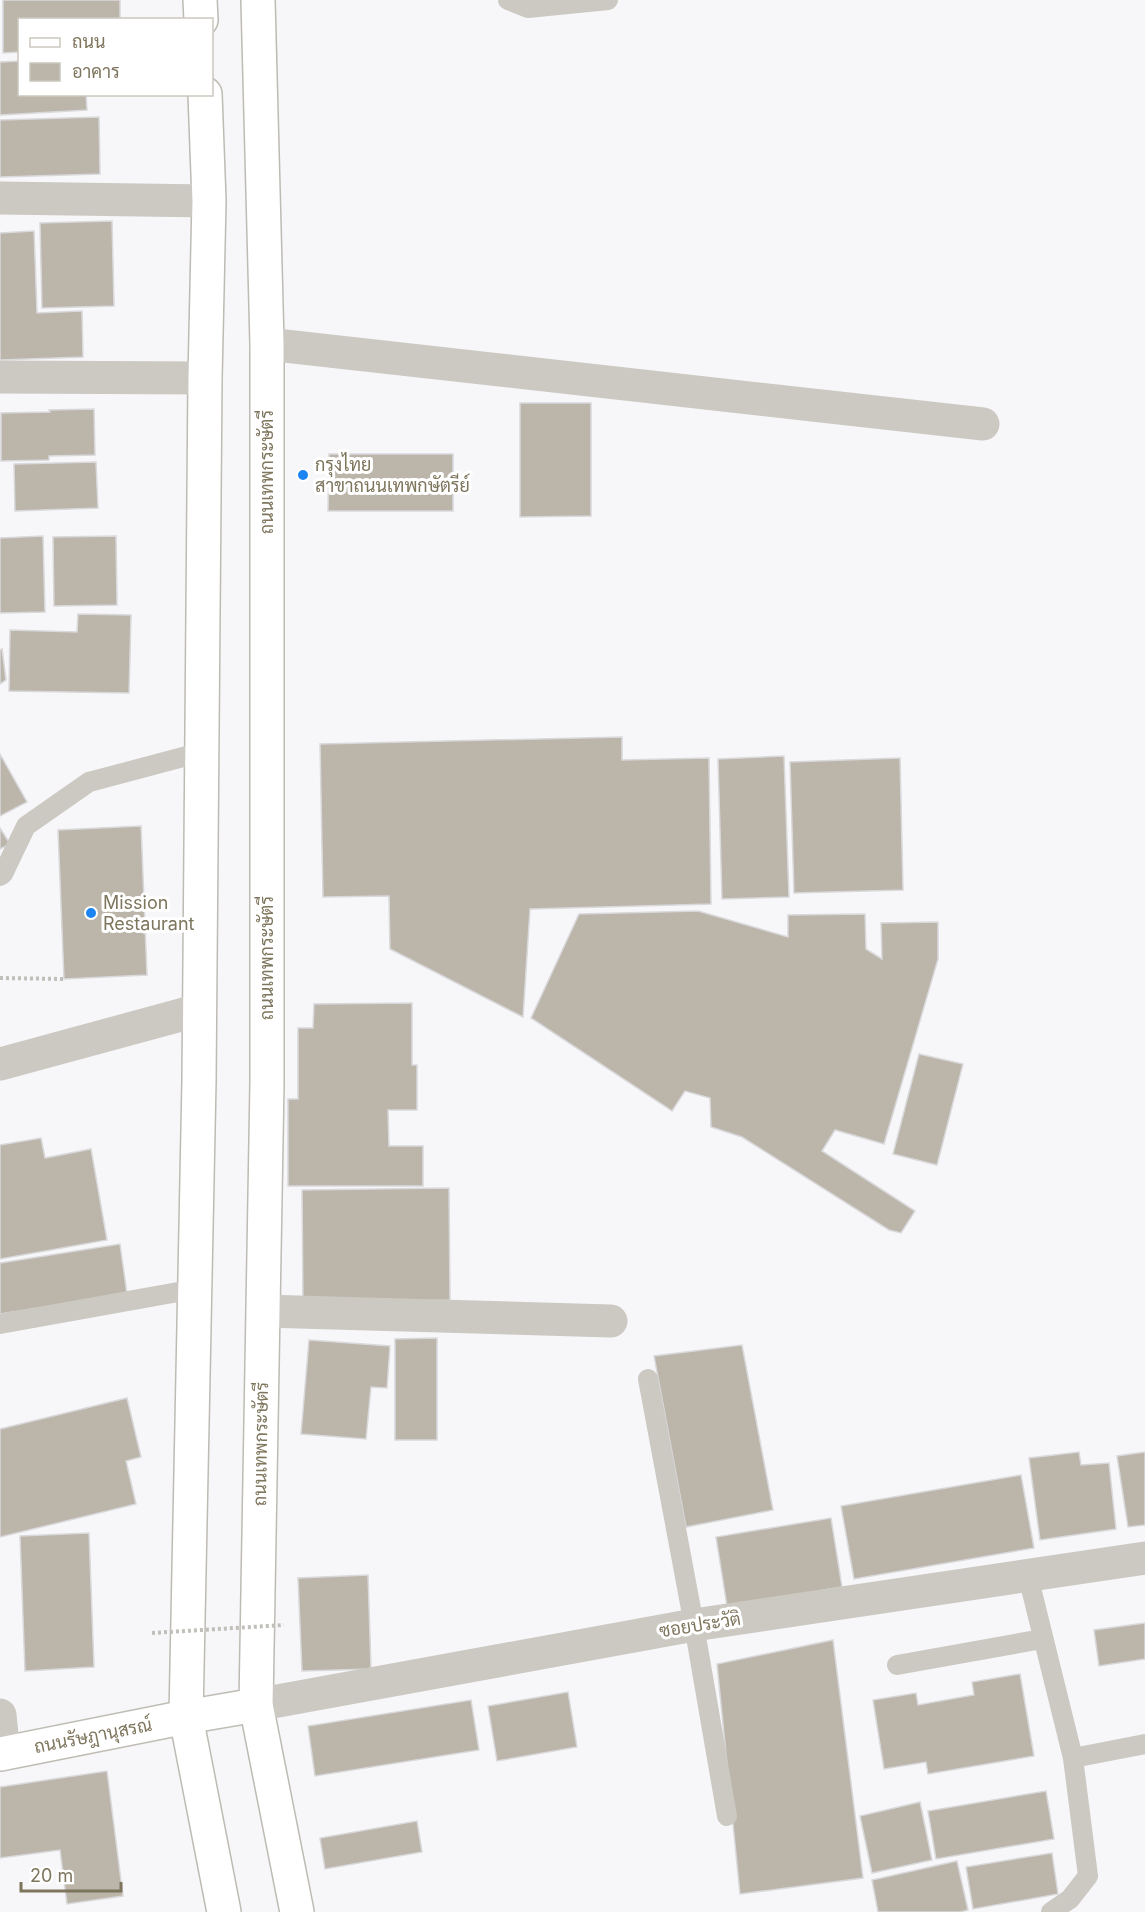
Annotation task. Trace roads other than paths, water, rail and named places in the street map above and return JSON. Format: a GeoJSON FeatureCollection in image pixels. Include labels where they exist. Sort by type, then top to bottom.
{"type":"FeatureCollection","features":[{"type":"Feature","properties":{"kind":"main road"},"geometry":{"type":"LineString","coordinates":[[200,0],[201,18]]}},
{"type":"Feature","properties":{"kind":"main road","name":"ถนนเทพกระษัตรี"},"geometry":{"type":"LineString","coordinates":[[258,0],[267,344],[267,1083],[256,1705],[297,1912]]}},
{"type":"Feature","properties":{"kind":"main road"},"geometry":{"type":"LineString","coordinates":[[205,96],[209,201],[195,1289],[186,1717],[224,1912]]}},
{"type":"Feature","properties":{"kind":"main road","name":"ถนนรัษฎานุสรณ์"},"geometry":{"type":"LineString","coordinates":[[2,1754],[256,1705]]}},
{"type":"Feature","properties":{"kind":"street"},"geometry":{"type":"LineString","coordinates":[[0,198],[209,201]]}},
{"type":"Feature","properties":{"kind":"street"},"geometry":{"type":"LineString","coordinates":[[267,344],[983,424]]}},
{"type":"Feature","properties":{"kind":"street"},"geometry":{"type":"LineString","coordinates":[[0,377],[205,378]]}},
{"type":"Feature","properties":{"kind":"street"},"geometry":{"type":"LineString","coordinates":[[0,1064],[199,1010]]}},
{"type":"Feature","properties":{"kind":"street"},"geometry":{"type":"LineString","coordinates":[[263,1311],[611,1321]]}},
{"type":"Feature","properties":{"kind":"street","name":"ซอยประวัติ"},"geometry":{"type":"LineString","coordinates":[[256,1705],[694,1625],[1145,1558]]}},
{"type":"Feature","properties":{"kind":"street"},"geometry":{"type":"LineString","coordinates":[[0,1716],[2,1754]]}},
{"type":"Feature","properties":{"kind":"lane"},"geometry":{"type":"LineString","coordinates":[[508,0],[528,8],[608,0]]}},
{"type":"Feature","properties":{"kind":"lane"},"geometry":{"type":"LineString","coordinates":[[0,876],[26,826],[89,782],[202,752]]}},
{"type":"Feature","properties":{"kind":"lane"},"geometry":{"type":"LineString","coordinates":[[0,1324],[195,1289]]}},
{"type":"Feature","properties":{"kind":"lane"},"geometry":{"type":"LineString","coordinates":[[648,1378],[727,1815]]}},
{"type":"Feature","properties":{"kind":"lane"},"geometry":{"type":"LineString","coordinates":[[1028,1576],[1073,1758],[1088,1876],[1070,1899],[1052,1912]]}},
{"type":"Feature","properties":{"kind":"lane"},"geometry":{"type":"LineString","coordinates":[[897,1665],[1042,1639]]}},
{"type":"Feature","properties":{"kind":"lane"},"geometry":{"type":"LineString","coordinates":[[1073,1758],[1145,1744]]}},
{"type":"Feature","properties":{"kind":"place","name":"กรุงไทย สาขาถนนเทพกษัตรีย์"},"geometry":{"type":"Point","coordinates":[303,475]}},
{"type":"Feature","properties":{"kind":"place","name":"Mission Restaurant"},"geometry":{"type":"Point","coordinates":[91,913]}}]}
